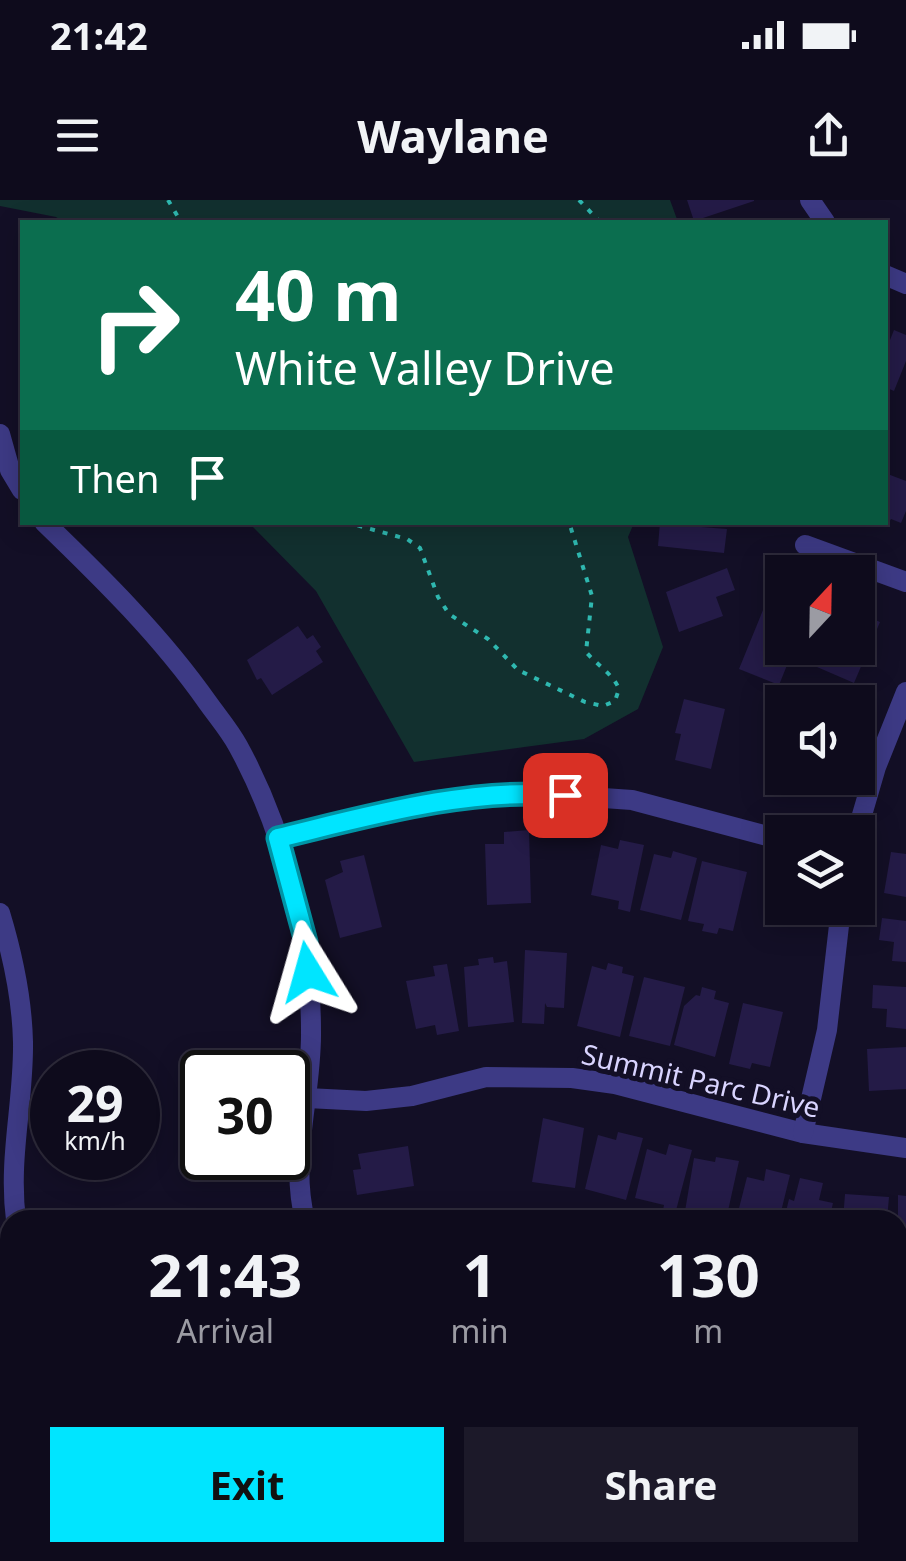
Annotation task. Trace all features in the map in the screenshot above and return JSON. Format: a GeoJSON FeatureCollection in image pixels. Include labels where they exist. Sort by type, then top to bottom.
{"type":"FeatureCollection","features":[{"type":"Feature","properties":{"kind":"street"},"geometry":{"type":"LineString","coordinates":[[0,434],[10,470],[20,487]]}},
{"type":"Feature","properties":{"kind":"street"},"geometry":{"type":"LineString","coordinates":[[47,525],[177,660],[238,746],[278,838],[306,942],[310,1055]]}},
{"type":"Feature","properties":{"kind":"street"},"geometry":{"type":"LineString","coordinates":[[805,545],[906,582]]}},
{"type":"Feature","properties":{"kind":"street"},"geometry":{"type":"LineString","coordinates":[[862,815],[906,692]]}},
{"type":"Feature","properties":{"kind":"street"},"geometry":{"type":"LineString","coordinates":[[278,838],[437,800],[532,793],[632,800],[765,835]]}},
{"type":"Feature","properties":{"kind":"street"},"geometry":{"type":"LineString","coordinates":[[0,913],[17,972],[23,1044],[14,1136],[16,1210]]}},
{"type":"Feature","properties":{"kind":"street"},"geometry":{"type":"LineString","coordinates":[[803,1132],[827,1030],[840,925]]}},
{"type":"Feature","properties":{"kind":"street","name":"Summit Parc Drive"},"geometry":{"type":"LineString","coordinates":[[310,1098],[366,1101],[412,1096],[486,1077],[572,1078],[616,1084],[803,1132],[906,1148]]}},
{"type":"Feature","properties":{"kind":"street"},"geometry":{"type":"LineString","coordinates":[[299,1180],[303,1210]]}},
{"type":"Feature","properties":{"kind":"path"},"geometry":{"type":"LineString","coordinates":[[579,200],[598,220]]}},
{"type":"Feature","properties":{"kind":"path"},"geometry":{"type":"LineString","coordinates":[[355,525],[407,539],[420,548],[438,597],[449,614],[488,639],[518,670],[585,702],[603,706],[615,701],[619,689],[615,679],[586,652],[592,596],[570,525]]}},
{"type":"Feature","properties":{"kind":"green space"},"geometry":{"type":"Polygon","coordinates":[[[0,200],[670,200],[677,220],[60,220],[0,206],[0,200]]]}},
{"type":"Feature","properties":{"kind":"green space"},"geometry":{"type":"Polygon","coordinates":[[[251,525],[633,525],[628,537],[663,647],[638,709],[584,739],[414,762],[316,591],[251,525]]]}},
{"type":"Feature","properties":{"kind":"building"},"geometry":{"type":"Polygon","coordinates":[[[687,200],[754,200],[697,220],[687,200]]]}},
{"type":"Feature","properties":{"kind":"building"},"geometry":{"type":"Polygon","coordinates":[[[894,330],[906,335],[906,361],[894,391],[888,388],[894,330]]]}},
{"type":"Feature","properties":{"kind":"building"},"geometry":{"type":"Polygon","coordinates":[[[888,474],[906,481],[906,511],[901,523],[891,519],[888,524],[888,474]]]}},
{"type":"Feature","properties":{"kind":"building"},"geometry":{"type":"Polygon","coordinates":[[[660,525],[727,529],[724,553],[658,546],[660,525]]]}},
{"type":"Feature","properties":{"kind":"building"},"geometry":{"type":"Polygon","coordinates":[[[727,568],[735,590],[716,597],[723,616],[679,632],[666,592],[727,568]]]}},
{"type":"Feature","properties":{"kind":"building"},"geometry":{"type":"Polygon","coordinates":[[[765,611],[765,665],[787,665],[779,685],[739,669],[765,611]]]}},
{"type":"Feature","properties":{"kind":"building"},"geometry":{"type":"Polygon","coordinates":[[[298,626],[307,639],[313,635],[321,647],[316,651],[323,662],[272,695],[261,678],[257,680],[247,660],[298,626]]]}},
{"type":"Feature","properties":{"kind":"building"},"geometry":{"type":"Polygon","coordinates":[[[818,665],[862,665],[854,683],[818,665]]]}},
{"type":"Feature","properties":{"kind":"building"},"geometry":{"type":"Polygon","coordinates":[[[684,699],[725,709],[711,769],[675,760],[681,734],[675,733],[684,699]]]}},
{"type":"Feature","properties":{"kind":"building"},"geometry":{"type":"Polygon","coordinates":[[[529,830],[531,903],[487,905],[485,844],[504,844],[504,832],[529,830]]]}},
{"type":"Feature","properties":{"kind":"building"},"geometry":{"type":"Polygon","coordinates":[[[620,840],[644,845],[630,912],[618,909],[619,901],[591,895],[601,845],[618,849],[620,840]]]}},
{"type":"Feature","properties":{"kind":"building"},"geometry":{"type":"Polygon","coordinates":[[[673,851],[697,858],[681,920],[640,910],[654,854],[671,858],[673,851]]]}},
{"type":"Feature","properties":{"kind":"building"},"geometry":{"type":"Polygon","coordinates":[[[891,852],[906,854],[906,897],[884,893],[891,852]]]}},
{"type":"Feature","properties":{"kind":"building"},"geometry":{"type":"Polygon","coordinates":[[[364,855],[382,927],[340,938],[325,880],[343,872],[340,861],[364,855]]]}},
{"type":"Feature","properties":{"kind":"building"},"geometry":{"type":"Polygon","coordinates":[[[702,861],[747,872],[733,931],[702,931],[704,924],[688,921],[702,861]]]}},
{"type":"Feature","properties":{"kind":"building"},"geometry":{"type":"Polygon","coordinates":[[[882,918],[906,921],[906,962],[892,961],[894,942],[879,940],[882,918]]]}},
{"type":"Feature","properties":{"kind":"building"},"geometry":{"type":"Polygon","coordinates":[[[525,950],[567,953],[564,1008],[547,1007],[545,1003],[544,1024],[522,1023],[525,950]]]}},
{"type":"Feature","properties":{"kind":"building"},"geometry":{"type":"Polygon","coordinates":[[[493,957],[494,963],[507,961],[514,1022],[468,1027],[464,967],[493,957]]]}},
{"type":"Feature","properties":{"kind":"building"},"geometry":{"type":"Polygon","coordinates":[[[608,963],[623,967],[622,973],[634,976],[620,1037],[577,1026],[592,966],[606,970],[608,963]]]}},
{"type":"Feature","properties":{"kind":"building"},"geometry":{"type":"Polygon","coordinates":[[[447,964],[459,1031],[437,1035],[435,1025],[416,1029],[406,981],[435,976],[433,966],[447,964]]]}},
{"type":"Feature","properties":{"kind":"building"},"geometry":{"type":"Polygon","coordinates":[[[644,977],[685,987],[670,1046],[629,1036],[644,977]]]}},
{"type":"Feature","properties":{"kind":"building"},"geometry":{"type":"Polygon","coordinates":[[[873,985],[906,987],[906,1029],[886,1027],[887,1009],[872,1008],[873,985]]]}},
{"type":"Feature","properties":{"kind":"building"},"geometry":{"type":"Polygon","coordinates":[[[702,987],[716,991],[714,999],[729,1003],[715,1057],[674,1045],[684,1006],[700,996],[702,987]]]}},
{"type":"Feature","properties":{"kind":"building"},"geometry":{"type":"Polygon","coordinates":[[[743,1003],[783,1012],[770,1067],[752,1063],[750,1069],[729,1064],[743,1003]]]}},
{"type":"Feature","properties":{"kind":"building"},"geometry":{"type":"Polygon","coordinates":[[[906,1047],[906,1089],[869,1091],[867,1049],[906,1047]]]}},
{"type":"Feature","properties":{"kind":"building"},"geometry":{"type":"Polygon","coordinates":[[[543,1118],[584,1128],[575,1188],[532,1182],[543,1118]]]}},
{"type":"Feature","properties":{"kind":"building"},"geometry":{"type":"Polygon","coordinates":[[[618,1132],[643,1138],[626,1200],[585,1189],[598,1135],[616,1140],[618,1132]]]}},
{"type":"Feature","properties":{"kind":"building"},"geometry":{"type":"Polygon","coordinates":[[[669,1144],[692,1150],[676,1210],[663,1210],[664,1205],[635,1198],[647,1149],[666,1155],[669,1144]]]}},
{"type":"Feature","properties":{"kind":"building"},"geometry":{"type":"Polygon","coordinates":[[[408,1146],[414,1186],[357,1195],[353,1170],[361,1169],[358,1154],[408,1146]]]}},
{"type":"Feature","properties":{"kind":"building"},"geometry":{"type":"Polygon","coordinates":[[[716,1157],[739,1161],[728,1210],[685,1210],[694,1158],[715,1162],[716,1157]]]}},
{"type":"Feature","properties":{"kind":"building"},"geometry":{"type":"Polygon","coordinates":[[[766,1169],[790,1175],[781,1210],[739,1210],[747,1177],[764,1181],[766,1169]]]}},
{"type":"Feature","properties":{"kind":"building"},"geometry":{"type":"Polygon","coordinates":[[[800,1178],[823,1183],[819,1200],[833,1203],[831,1210],[786,1210],[789,1199],[794,1201],[800,1178]]]}},
{"type":"Feature","properties":{"kind":"building"},"geometry":{"type":"Polygon","coordinates":[[[845,1194],[889,1197],[888,1210],[844,1210],[845,1194]]]}},
{"type":"Feature","properties":{"kind":"building"},"geometry":{"type":"Polygon","coordinates":[[[898,1195],[906,1196],[906,1210],[898,1210],[898,1195]]]}},
{"type":"Feature","properties":{"kind":"route"},"geometry":{"type":"LineString","coordinates":[[308,972],[306,942],[278,838],[437,800],[532,793],[565,795]]}}]}
